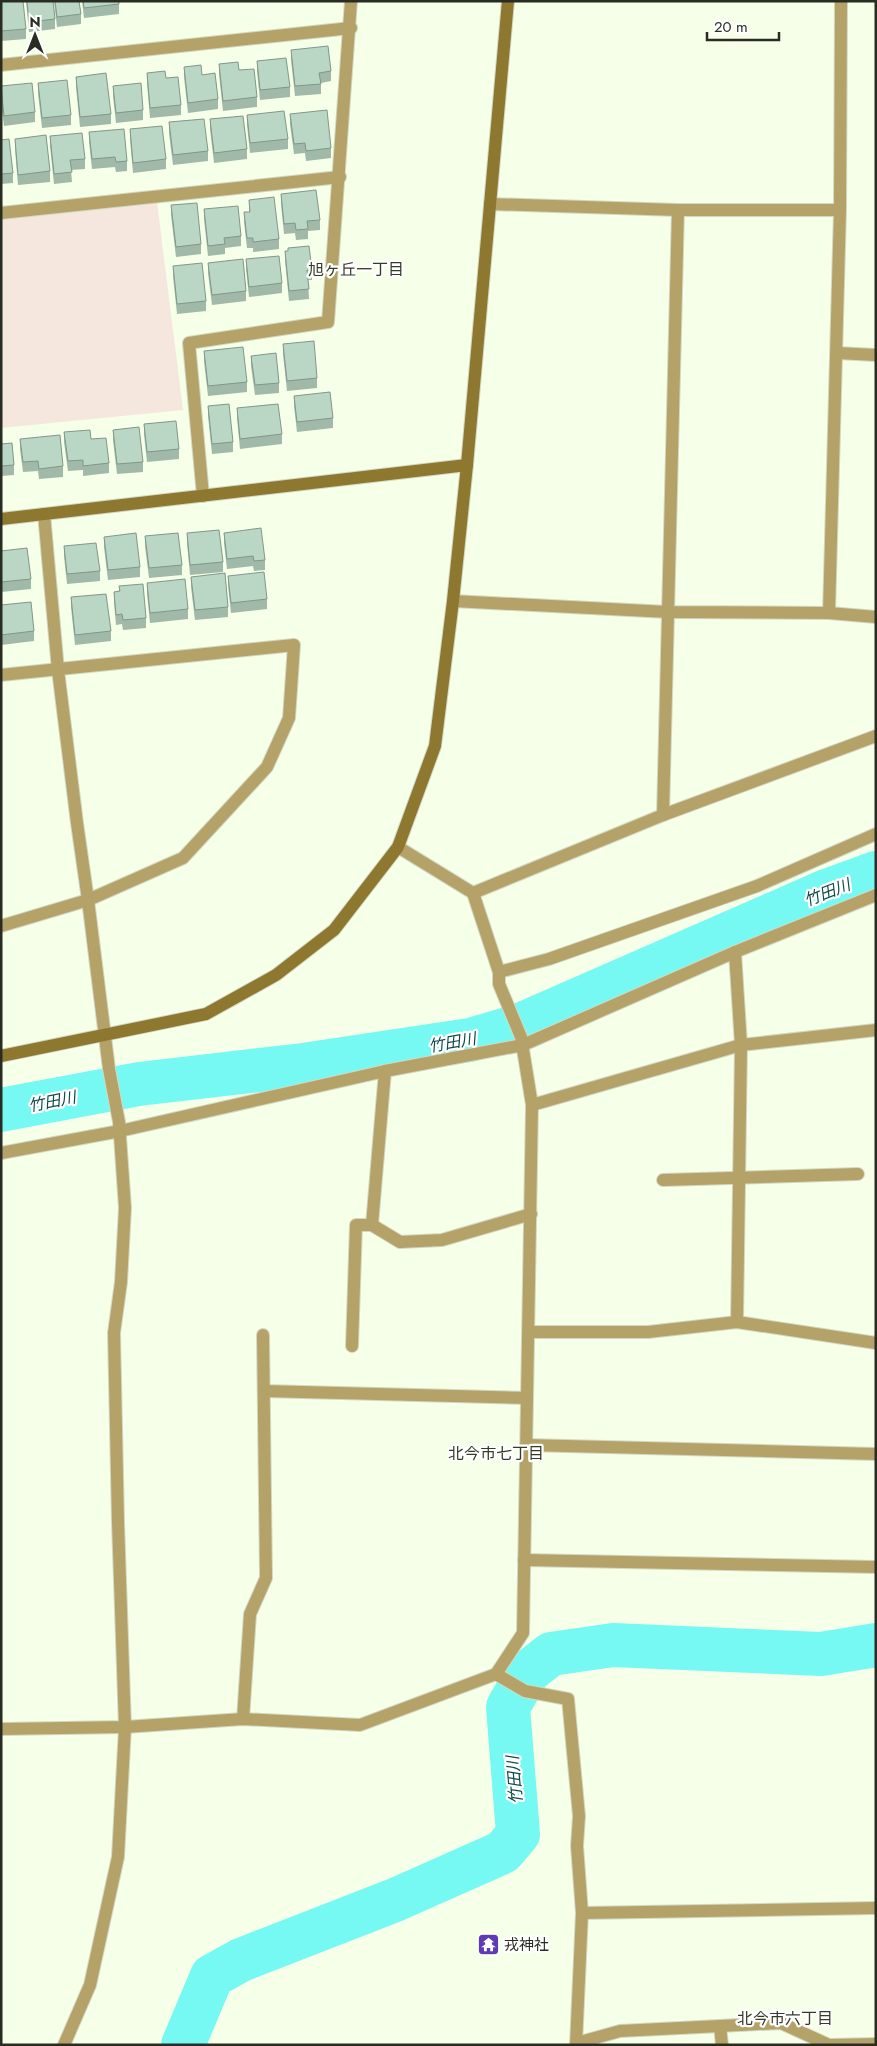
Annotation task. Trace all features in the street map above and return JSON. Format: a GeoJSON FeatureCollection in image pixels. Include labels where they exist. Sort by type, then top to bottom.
{"type":"FeatureCollection","features":[{"type":"Feature","properties":{"kind":"street"},"geometry":{"type":"LineString","coordinates":[[203,496],[189,343],[328,322],[351,28],[351,1]]}},
{"type":"Feature","properties":{"kind":"street"},"geometry":{"type":"LineString","coordinates":[[1,1056],[206,1014],[276,975],[334,930],[398,847],[435,746],[454,600],[508,1]]}},
{"type":"Feature","properties":{"kind":"street"},"geometry":{"type":"LineString","coordinates":[[829,613],[840,210],[841,1]]}},
{"type":"Feature","properties":{"kind":"street"},"geometry":{"type":"LineString","coordinates":[[1,65],[351,28]]}},
{"type":"Feature","properties":{"kind":"street"},"geometry":{"type":"LineString","coordinates":[[1,213],[340,177]]}},
{"type":"Feature","properties":{"kind":"street"},"geometry":{"type":"LineString","coordinates":[[490,204],[678,210],[840,210]]}},
{"type":"Feature","properties":{"kind":"street"},"geometry":{"type":"LineString","coordinates":[[663,815],[678,210]]}},
{"type":"Feature","properties":{"kind":"street"},"geometry":{"type":"LineString","coordinates":[[837,353],[876,355]]}},
{"type":"Feature","properties":{"kind":"street"},"geometry":{"type":"LineString","coordinates":[[1,518],[467,465]]}},
{"type":"Feature","properties":{"kind":"street"},"geometry":{"type":"LineString","coordinates":[[44,514],[58,670],[109,1068],[119,1126],[125,1208],[121,1282],[114,1333],[125,1727],[118,1857],[90,1985],[64,2045]]}},
{"type":"Feature","properties":{"kind":"street"},"geometry":{"type":"LineString","coordinates":[[454,600],[668,612],[829,613],[876,618]]}},
{"type":"Feature","properties":{"kind":"street"},"geometry":{"type":"LineString","coordinates":[[1,676],[294,645],[289,718],[267,767],[183,858],[88,900],[1,926]]}},
{"type":"Feature","properties":{"kind":"street"},"geometry":{"type":"LineString","coordinates":[[473,893],[663,815],[876,736]]}},
{"type":"Feature","properties":{"kind":"street"},"geometry":{"type":"LineString","coordinates":[[499,978],[757,886],[876,834]]}},
{"type":"Feature","properties":{"kind":"street"},"geometry":{"type":"LineString","coordinates":[[1,1728],[125,1727],[243,1719],[360,1725],[496,1674],[522,1633],[532,1105],[522,1041],[499,978],[473,893],[398,847]]}},
{"type":"Feature","properties":{"kind":"street"},"geometry":{"type":"LineString","coordinates":[[1,1153],[119,1126],[522,1041],[876,895]]}},
{"type":"Feature","properties":{"kind":"street"},"geometry":{"type":"LineString","coordinates":[[736,952],[742,1045],[738,1322]]}},
{"type":"Feature","properties":{"kind":"street"},"geometry":{"type":"LineString","coordinates":[[532,1105],[742,1045],[876,1030]]}},
{"type":"Feature","properties":{"kind":"street"},"geometry":{"type":"LineString","coordinates":[[372,1225],[385,1071]]}},
{"type":"Feature","properties":{"kind":"street"},"geometry":{"type":"LineString","coordinates":[[663,1180],[858,1174]]}},
{"type":"Feature","properties":{"kind":"street"},"geometry":{"type":"LineString","coordinates":[[352,1346],[356,1225],[372,1225],[400,1242],[442,1240],[531,1214]]}},
{"type":"Feature","properties":{"kind":"street"},"geometry":{"type":"LineString","coordinates":[[529,1332],[648,1332],[738,1322],[876,1343]]}},
{"type":"Feature","properties":{"kind":"street"},"geometry":{"type":"LineString","coordinates":[[243,1719],[250,1614],[266,1578],[263,1335]]}},
{"type":"Feature","properties":{"kind":"street"},"geometry":{"type":"LineString","coordinates":[[264,1392],[527,1398]]}},
{"type":"Feature","properties":{"kind":"street"},"geometry":{"type":"LineString","coordinates":[[526,1445],[876,1454]]}},
{"type":"Feature","properties":{"kind":"street"},"geometry":{"type":"LineString","coordinates":[[524,1560],[876,1568]]}},
{"type":"Feature","properties":{"kind":"street"},"geometry":{"type":"LineString","coordinates":[[496,1674],[525,1691],[568,1700],[579,1816],[577,1846],[582,1913],[577,2044],[620,2031],[781,2023],[829,2045],[876,2044]]}},
{"type":"Feature","properties":{"kind":"street"},"geometry":{"type":"LineString","coordinates":[[582,1913],[876,1908]]}},
{"type":"Feature","properties":{"kind":"street"},"geometry":{"type":"LineString","coordinates":[[720,2026],[722,2045]]}},
{"type":"Feature","properties":{"kind":"shaded area"},"geometry":{"type":"Polygon","coordinates":[[[157,202],[183,410],[1,428],[1,219],[157,202]]]}},
{"type":"Feature","properties":{"kind":"building"},"geometry":{"type":"Polygon","coordinates":[[[1,1],[23,1],[26,29],[1,31],[1,1]]]}},
{"type":"Feature","properties":{"kind":"building"},"geometry":{"type":"Polygon","coordinates":[[[27,1],[53,1],[55,19],[29,22],[27,1]]]}},
{"type":"Feature","properties":{"kind":"building"},"geometry":{"type":"Polygon","coordinates":[[[55,1],[79,1],[81,14],[57,17],[55,1]]]}},
{"type":"Feature","properties":{"kind":"building"},"geometry":{"type":"Polygon","coordinates":[[[83,1],[119,1],[119,4],[84,8],[83,1]]]}},
{"type":"Feature","properties":{"kind":"building"},"geometry":{"type":"Polygon","coordinates":[[[328,46],[331,71],[319,73],[321,84],[295,86],[291,50],[328,46]]]}},
{"type":"Feature","properties":{"kind":"building"},"geometry":{"type":"Polygon","coordinates":[[[286,58],[290,87],[260,90],[257,61],[286,58]]]}},
{"type":"Feature","properties":{"kind":"building"},"geometry":{"type":"Polygon","coordinates":[[[238,62],[239,70],[254,69],[257,97],[223,101],[219,64],[238,62]]]}},
{"type":"Feature","properties":{"kind":"building"},"geometry":{"type":"Polygon","coordinates":[[[201,65],[202,75],[215,73],[218,99],[188,103],[184,67],[201,65]]]}},
{"type":"Feature","properties":{"kind":"building"},"geometry":{"type":"Polygon","coordinates":[[[165,71],[166,78],[178,77],[181,105],[150,108],[147,73],[165,71]]]}},
{"type":"Feature","properties":{"kind":"building"},"geometry":{"type":"Polygon","coordinates":[[[106,73],[111,114],[80,117],[76,77],[106,73]]]}},
{"type":"Feature","properties":{"kind":"building"},"geometry":{"type":"Polygon","coordinates":[[[67,80],[71,115],[42,118],[38,83],[67,80]]]}},
{"type":"Feature","properties":{"kind":"building"},"geometry":{"type":"Polygon","coordinates":[[[32,83],[35,112],[4,116],[1,86],[32,83]]]}},
{"type":"Feature","properties":{"kind":"building"},"geometry":{"type":"Polygon","coordinates":[[[141,83],[143,110],[116,113],[113,86],[141,83]]]}},
{"type":"Feature","properties":{"kind":"building"},"geometry":{"type":"Polygon","coordinates":[[[327,110],[331,148],[306,151],[305,143],[294,144],[290,114],[327,110]]]}},
{"type":"Feature","properties":{"kind":"building"},"geometry":{"type":"Polygon","coordinates":[[[284,111],[288,139],[250,143],[247,115],[284,111]]]}},
{"type":"Feature","properties":{"kind":"building"},"geometry":{"type":"Polygon","coordinates":[[[243,116],[247,149],[214,153],[210,119],[243,116]]]}},
{"type":"Feature","properties":{"kind":"building"},"geometry":{"type":"Polygon","coordinates":[[[204,119],[208,151],[173,155],[169,122],[204,119]]]}},
{"type":"Feature","properties":{"kind":"building"},"geometry":{"type":"Polygon","coordinates":[[[162,126],[166,159],[133,163],[130,129],[162,126]]]}},
{"type":"Feature","properties":{"kind":"building"},"geometry":{"type":"Polygon","coordinates":[[[124,129],[127,161],[116,162],[115,157],[92,159],[89,132],[124,129]]]}},
{"type":"Feature","properties":{"kind":"building"},"geometry":{"type":"Polygon","coordinates":[[[82,133],[85,159],[70,160],[72,172],[54,174],[50,136],[82,133]]]}},
{"type":"Feature","properties":{"kind":"building"},"geometry":{"type":"Polygon","coordinates":[[[46,135],[50,171],[18,175],[15,139],[46,135]]]}},
{"type":"Feature","properties":{"kind":"building"},"geometry":{"type":"Polygon","coordinates":[[[9,139],[13,173],[1,174],[1,140],[9,139]]]}},
{"type":"Feature","properties":{"kind":"building"},"geometry":{"type":"Polygon","coordinates":[[[316,190],[320,220],[307,221],[308,229],[296,230],[295,223],[284,224],[281,194],[316,190]]]}},
{"type":"Feature","properties":{"kind":"building"},"geometry":{"type":"Polygon","coordinates":[[[274,197],[279,239],[253,242],[253,238],[247,238],[244,212],[250,212],[249,200],[274,197]]]}},
{"type":"Feature","properties":{"kind":"building"},"geometry":{"type":"Polygon","coordinates":[[[197,203],[201,244],[176,247],[171,205],[197,203]]]}},
{"type":"Feature","properties":{"kind":"building"},"geometry":{"type":"Polygon","coordinates":[[[238,206],[241,236],[224,238],[225,244],[208,246],[204,209],[238,206]]]}},
{"type":"Feature","properties":{"kind":"building"},"geometry":{"type":"Polygon","coordinates":[[[309,246],[312,270],[307,270],[309,289],[289,291],[285,251],[288,251],[288,248],[309,246]]]}},
{"type":"Feature","properties":{"kind":"building"},"geometry":{"type":"Polygon","coordinates":[[[279,256],[282,283],[249,287],[246,259],[279,256]]]}},
{"type":"Feature","properties":{"kind":"building"},"geometry":{"type":"Polygon","coordinates":[[[243,259],[246,291],[212,295],[208,263],[243,259]]]}},
{"type":"Feature","properties":{"kind":"building"},"geometry":{"type":"Polygon","coordinates":[[[202,263],[206,301],[177,304],[173,266],[202,263]]]}},
{"type":"Feature","properties":{"kind":"building"},"geometry":{"type":"Polygon","coordinates":[[[314,341],[317,378],[287,381],[283,344],[314,341]]]}},
{"type":"Feature","properties":{"kind":"building"},"geometry":{"type":"Polygon","coordinates":[[[243,347],[247,382],[208,386],[204,351],[243,347]]]}},
{"type":"Feature","properties":{"kind":"building"},"geometry":{"type":"Polygon","coordinates":[[[276,353],[279,383],[255,385],[251,356],[276,353]]]}},
{"type":"Feature","properties":{"kind":"building"},"geometry":{"type":"Polygon","coordinates":[[[330,392],[333,418],[297,422],[294,396],[330,392]]]}},
{"type":"Feature","properties":{"kind":"building"},"geometry":{"type":"Polygon","coordinates":[[[229,404],[233,442],[212,444],[208,406],[229,404]]]}},
{"type":"Feature","properties":{"kind":"building"},"geometry":{"type":"Polygon","coordinates":[[[278,404],[282,434],[240,439],[237,408],[278,404]]]}},
{"type":"Feature","properties":{"kind":"building"},"geometry":{"type":"Polygon","coordinates":[[[176,421],[179,449],[147,452],[144,424],[176,421]]]}},
{"type":"Feature","properties":{"kind":"building"},"geometry":{"type":"Polygon","coordinates":[[[139,427],[143,462],[117,464],[113,430],[139,427]]]}},
{"type":"Feature","properties":{"kind":"building"},"geometry":{"type":"Polygon","coordinates":[[[90,430],[91,439],[106,438],[109,463],[83,466],[83,460],[68,461],[64,432],[90,430]]]}},
{"type":"Feature","properties":{"kind":"building"},"geometry":{"type":"Polygon","coordinates":[[[60,435],[63,466],[39,469],[38,461],[23,462],[20,439],[60,435]]]}},
{"type":"Feature","properties":{"kind":"building"},"geometry":{"type":"Polygon","coordinates":[[[12,443],[14,465],[1,466],[1,444],[12,443]]]}},
{"type":"Feature","properties":{"kind":"building"},"geometry":{"type":"Polygon","coordinates":[[[261,528],[265,560],[254,561],[253,556],[227,559],[224,533],[261,528]]]}},
{"type":"Feature","properties":{"kind":"building"},"geometry":{"type":"Polygon","coordinates":[[[219,530],[223,562],[190,565],[187,533],[219,530]]]}},
{"type":"Feature","properties":{"kind":"building"},"geometry":{"type":"Polygon","coordinates":[[[136,533],[140,567],[108,570],[104,537],[136,533]]]}},
{"type":"Feature","properties":{"kind":"building"},"geometry":{"type":"Polygon","coordinates":[[[178,533],[182,565],[149,568],[145,536],[178,533]]]}},
{"type":"Feature","properties":{"kind":"building"},"geometry":{"type":"Polygon","coordinates":[[[96,543],[100,571],[67,574],[64,546],[96,543]]]}},
{"type":"Feature","properties":{"kind":"building"},"geometry":{"type":"Polygon","coordinates":[[[27,548],[31,579],[1,582],[1,551],[27,548]]]}},
{"type":"Feature","properties":{"kind":"building"},"geometry":{"type":"Polygon","coordinates":[[[264,572],[267,599],[231,603],[228,576],[264,572]]]}},
{"type":"Feature","properties":{"kind":"building"},"geometry":{"type":"Polygon","coordinates":[[[225,573],[228,607],[195,610],[191,577],[225,573]]]}},
{"type":"Feature","properties":{"kind":"building"},"geometry":{"type":"Polygon","coordinates":[[[185,579],[188,609],[150,613],[147,583],[185,579]]]}},
{"type":"Feature","properties":{"kind":"building"},"geometry":{"type":"Polygon","coordinates":[[[143,584],[146,618],[123,620],[122,614],[116,615],[114,592],[120,591],[119,586],[143,584]]]}},
{"type":"Feature","properties":{"kind":"building"},"geometry":{"type":"Polygon","coordinates":[[[106,594],[111,631],[75,635],[71,597],[106,594]]]}},
{"type":"Feature","properties":{"kind":"building"},"geometry":{"type":"Polygon","coordinates":[[[31,602],[34,631],[1,635],[1,605],[31,602]]]}},
{"type":"Feature","properties":{"kind":"waterway","name":"竹田川"},"geometry":{"type":"LineString","coordinates":[[1,1110],[139,1084],[303,1065],[470,1040],[518,1026],[824,892],[876,873]]}},
{"type":"Feature","properties":{"kind":"waterway","name":"竹田川"},"geometry":{"type":"LineString","coordinates":[[183,2045],[212,1976],[241,1960],[395,1900],[503,1852],[518,1834],[508,1707],[528,1672],[551,1654],[613,1645],[821,1654],[876,1645]]}},
{"type":"Feature","properties":{"kind":"place","name":"戎神社"},"geometry":{"type":"Point","coordinates":[488,1945]}},
{"type":"Feature","properties":{"kind":"district","name":"旭ヶ丘一丁目"},"geometry":{"type":"Point","coordinates":[356,269]}},
{"type":"Feature","properties":{"kind":"district","name":"北今市七丁目"},"geometry":{"type":"Point","coordinates":[496,1453]}},
{"type":"Feature","properties":{"kind":"district","name":"北今市六丁目"},"geometry":{"type":"Point","coordinates":[785,2018]}}]}
